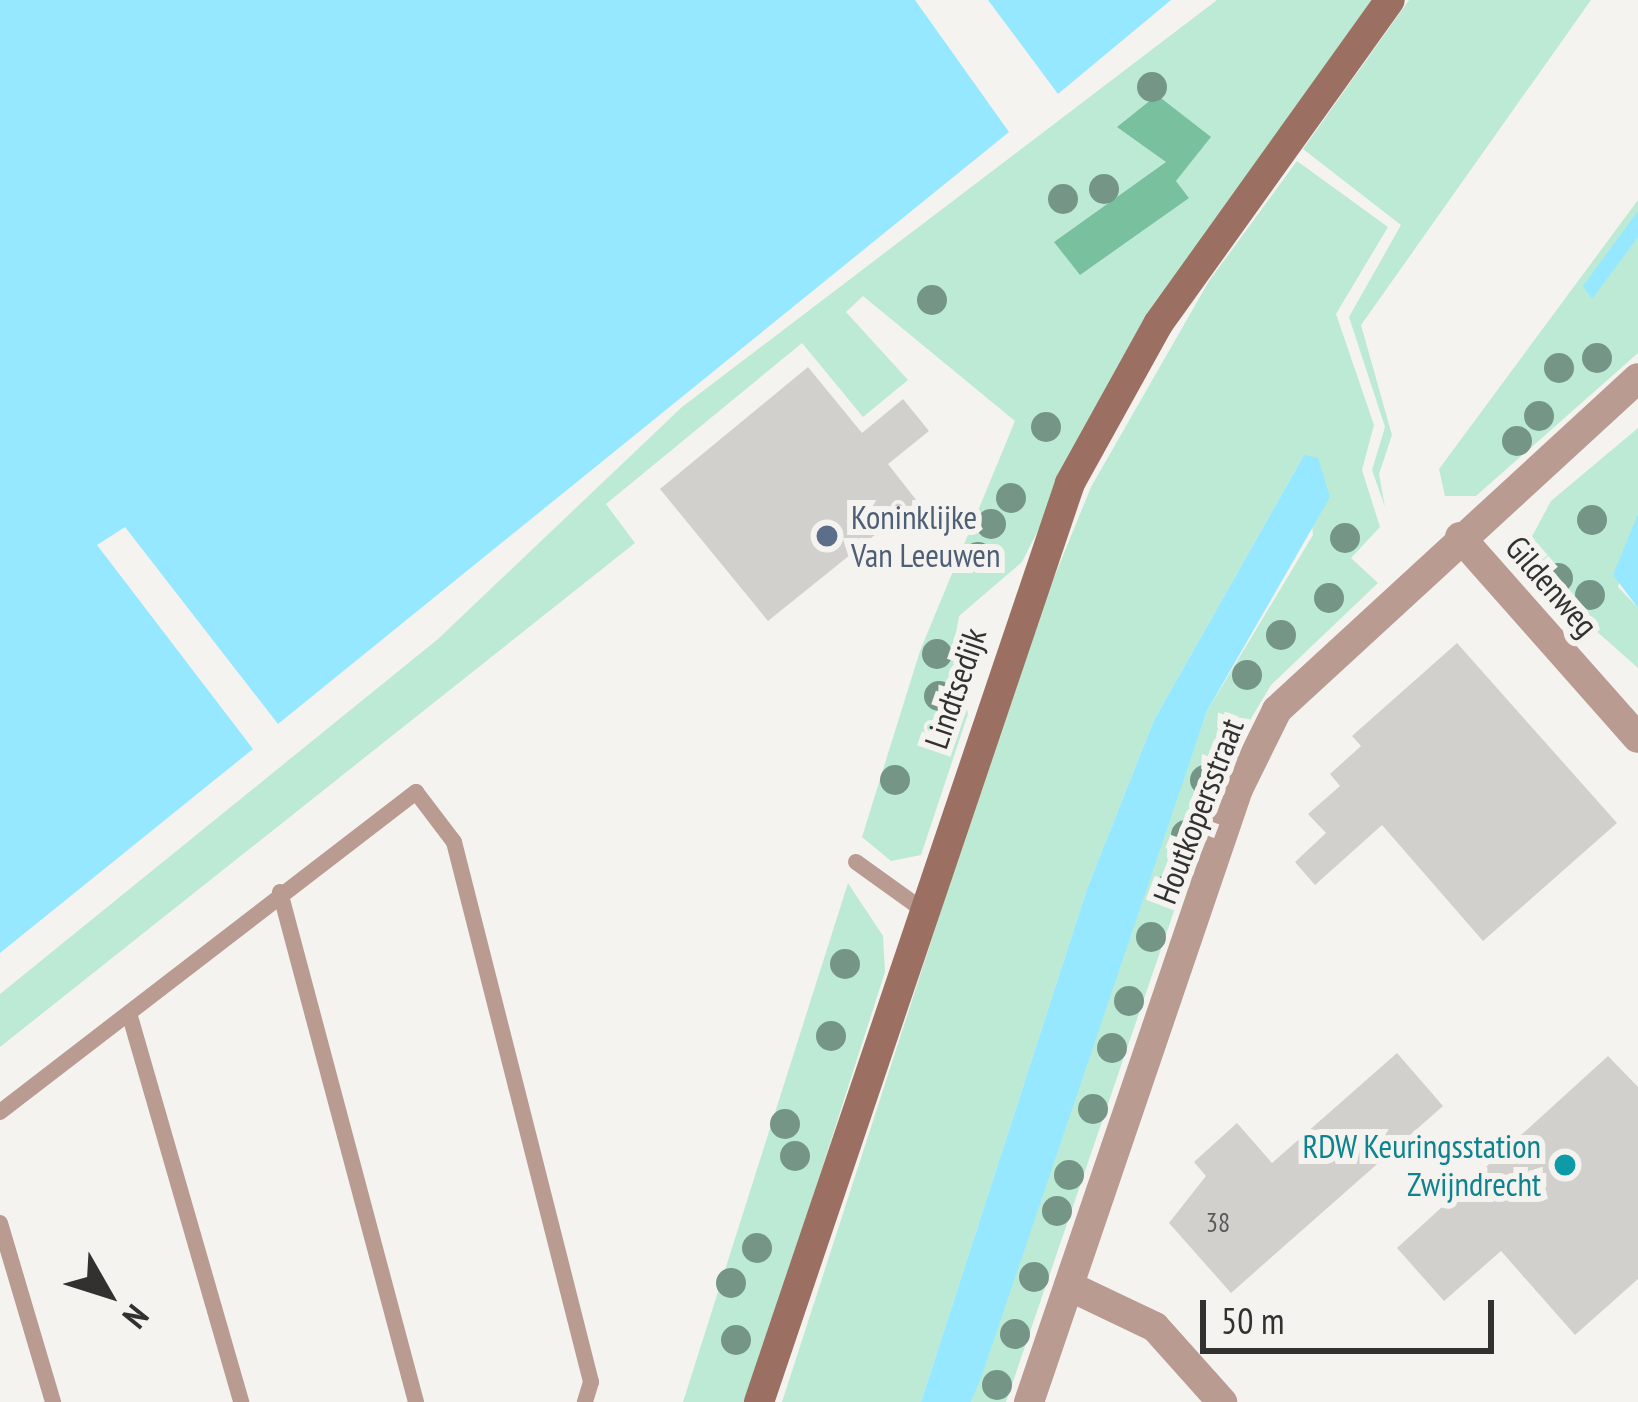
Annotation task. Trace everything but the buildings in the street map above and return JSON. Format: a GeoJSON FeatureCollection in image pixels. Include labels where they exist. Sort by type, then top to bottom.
{"type":"FeatureCollection","features":[{"type":"Feature","properties":{"kind":"street","name":"Lindtsedijk"},"geometry":{"type":"LineString","coordinates":[[759,1402],[1010,636],[1091,440],[1158,324],[1390,0]]}},
{"type":"Feature","properties":{"kind":"street","name":"Houtkopersstraat"},"geometry":{"type":"LineString","coordinates":[[1029,1402],[1238,789],[1277,710],[1460,536],[1638,378]]}},
{"type":"Feature","properties":{"kind":"street","name":"Gildenweg"},"geometry":{"type":"LineString","coordinates":[[1460,536],[1638,738]]}},
{"type":"Feature","properties":{"kind":"street"},"geometry":{"type":"LineString","coordinates":[[1070,1286],[1155,1327],[1222,1402]]}},
{"type":"Feature","properties":{"kind":"lane"},"geometry":{"type":"LineString","coordinates":[[0,1112],[280,892],[416,793],[454,842],[591,1382],[585,1402]]}},
{"type":"Feature","properties":{"kind":"lane"},"geometry":{"type":"LineString","coordinates":[[856,862],[920,908]]}},
{"type":"Feature","properties":{"kind":"lane"},"geometry":{"type":"LineString","coordinates":[[280,892],[416,1402]]}},
{"type":"Feature","properties":{"kind":"lane"},"geometry":{"type":"LineString","coordinates":[[129,1013],[241,1402]]}},
{"type":"Feature","properties":{"kind":"lane"},"geometry":{"type":"LineString","coordinates":[[0,1223],[53,1402]]}},
{"type":"Feature","properties":{"kind":"green space"},"geometry":{"type":"Polygon","coordinates":[[[1217,0],[1372,0],[1139,330],[1022,562],[959,616],[953,653],[968,714],[921,855],[891,861],[862,837],[920,651],[1015,421],[863,296],[846,312],[908,380],[863,417],[802,343],[606,504],[635,543],[0,1047],[0,994],[438,639],[682,407],[1217,0]],[[1210,138],[1055,242],[1189,198],[1176,181],[1210,138]]]}},
{"type":"Feature","properties":{"kind":"green space"},"geometry":{"type":"Polygon","coordinates":[[[1409,0],[1591,0],[1361,325],[1392,435],[1379,474],[1385,507],[1372,470],[1385,427],[1349,317],[1401,225],[1303,149],[1409,0]]]}},
{"type":"Feature","properties":{"kind":"green space"},"geometry":{"type":"Polygon","coordinates":[[[1157,95],[1211,137],[1176,181],[1189,198],[1080,275],[1054,242],[1166,162],[1117,127],[1157,95]]]}},
{"type":"Feature","properties":{"kind":"green space"},"geometry":{"type":"Polygon","coordinates":[[[1297,161],[1388,227],[1336,314],[1374,425],[1362,470],[1380,527],[1351,558],[1378,583],[1271,685],[1225,762],[1006,1402],[971,1402],[984,1351],[1207,711],[1313,535],[1304,455],[1154,720],[1087,889],[921,1402],[782,1402],[1029,639],[1091,487],[1209,281],[1297,161]]]}},
{"type":"Feature","properties":{"kind":"green space"},"geometry":{"type":"Polygon","coordinates":[[[1638,200],[1638,353],[1476,496],[1445,496],[1439,469],[1638,200]]]}},
{"type":"Feature","properties":{"kind":"green space"},"geometry":{"type":"Polygon","coordinates":[[[1638,428],[1638,514],[1618,587],[1638,608],[1638,668],[1542,583],[1530,540],[1551,501],[1638,428]]]}},
{"type":"Feature","properties":{"kind":"green space"},"geometry":{"type":"Polygon","coordinates":[[[848,883],[883,936],[885,972],[747,1402],[683,1402],[848,883]]]}},
{"type":"Feature","properties":{"kind":"water"},"geometry":{"type":"Polygon","coordinates":[[[0,0],[915,0],[1009,132],[278,724],[125,527],[97,545],[253,749],[0,953],[0,0]]]}},
{"type":"Feature","properties":{"kind":"water"},"geometry":{"type":"Polygon","coordinates":[[[988,0],[1171,0],[1058,94],[988,0]]]}},
{"type":"Feature","properties":{"kind":"water"},"geometry":{"type":"Polygon","coordinates":[[[1638,211],[1638,237],[1592,299],[1583,286],[1638,211]]]}},
{"type":"Feature","properties":{"kind":"water"},"geometry":{"type":"Polygon","coordinates":[[[1304,455],[1318,458],[1330,497],[1207,711],[982,1375],[971,1402],[921,1402],[1087,889],[1154,720],[1304,455]]]}},
{"type":"Feature","properties":{"kind":"water"},"geometry":{"type":"Polygon","coordinates":[[[1638,514],[1638,608],[1613,575],[1638,514]]]}},
{"type":"Feature","properties":{"kind":"place","name":"Koninklijke Van Leeuwen"},"geometry":{"type":"Point","coordinates":[827,536]}},
{"type":"Feature","properties":{"kind":"place","name":"RDW Keuringsstation Zwijndrecht"},"geometry":{"type":"Point","coordinates":[1565,1165]}}]}
